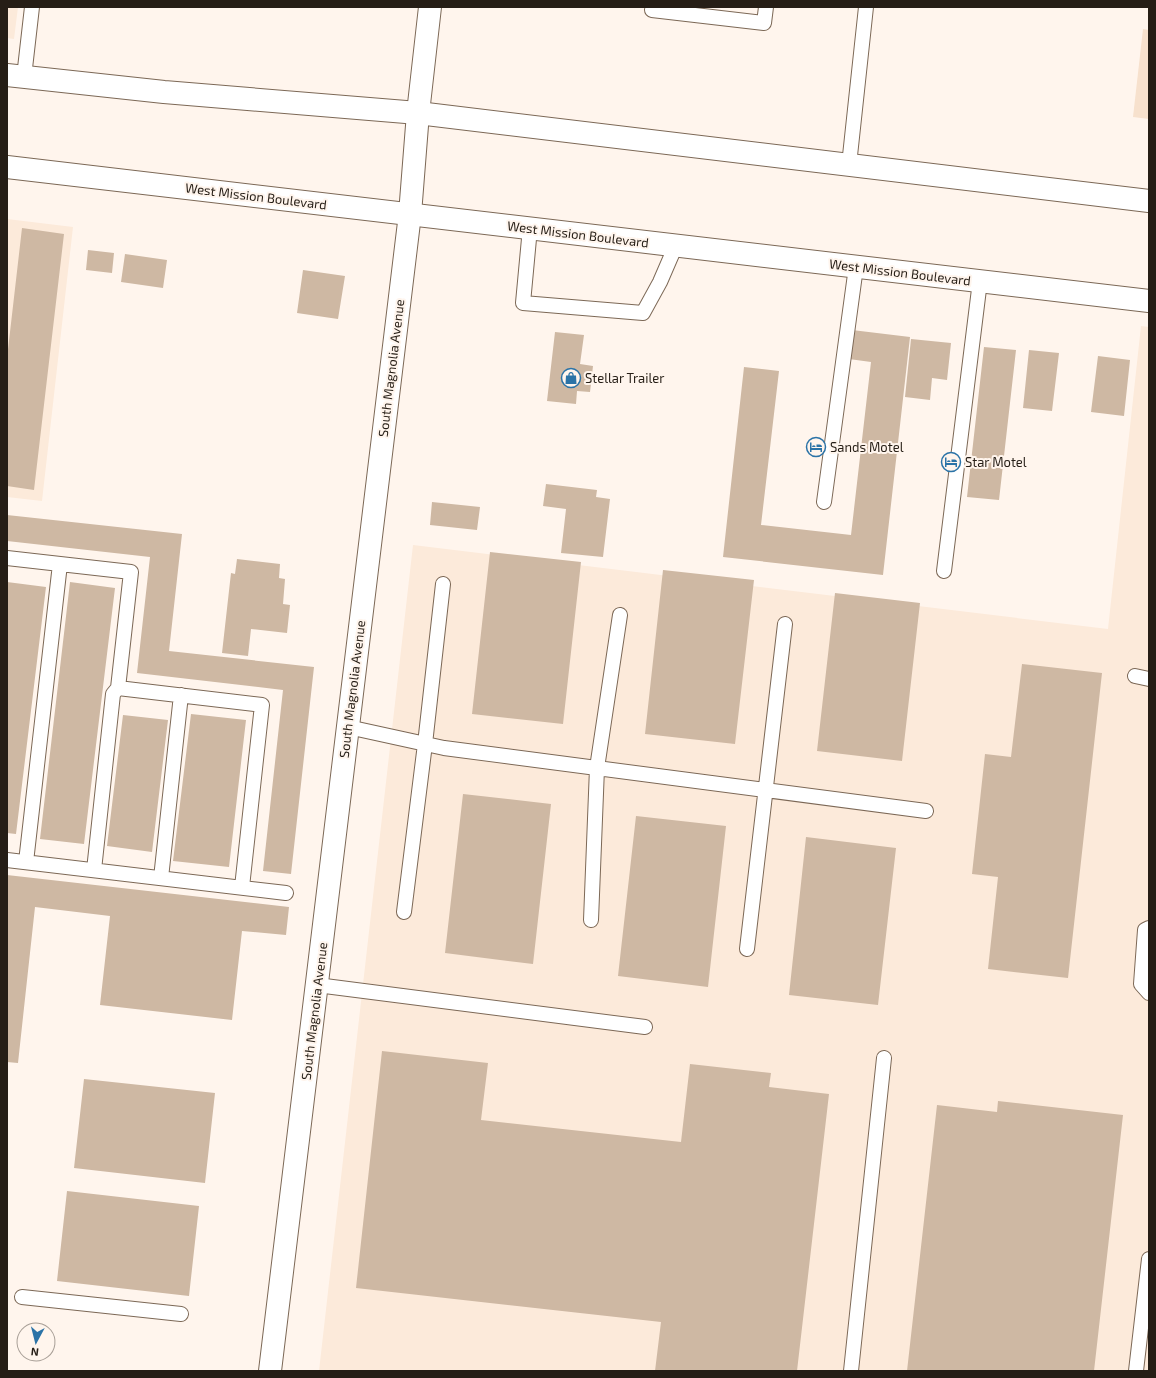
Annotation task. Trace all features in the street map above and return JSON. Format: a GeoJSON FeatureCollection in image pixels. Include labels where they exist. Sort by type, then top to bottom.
{"type":"FeatureCollection","features":[{"type":"Feature","properties":{"kind":"main road","name":"South Magnolia Avenue"},"geometry":{"type":"LineString","coordinates":[[270,1371],[410,214],[418,113],[430,7]]}},
{"type":"Feature","properties":{"kind":"main road"},"geometry":{"type":"LineString","coordinates":[[16,76],[164,92],[418,113],[1149,201]]}},
{"type":"Feature","properties":{"kind":"main road","name":"West Mission Boulevard"},"geometry":{"type":"LineString","coordinates":[[7,167],[1149,301]]}},
{"type":"Feature","properties":{"kind":"lane"},"geometry":{"type":"LineString","coordinates":[[16,76],[32,7]]}},
{"type":"Feature","properties":{"kind":"lane"},"geometry":{"type":"LineString","coordinates":[[652,10],[764,23],[766,7]]}},
{"type":"Feature","properties":{"kind":"lane"},"geometry":{"type":"LineString","coordinates":[[849,165],[866,7]]}},
{"type":"Feature","properties":{"kind":"lane"},"geometry":{"type":"LineString","coordinates":[[530,228],[523,303],[643,313],[660,282],[676,246]]}},
{"type":"Feature","properties":{"kind":"lane"},"geometry":{"type":"LineString","coordinates":[[824,502],[856,267]]}},
{"type":"Feature","properties":{"kind":"lane"},"geometry":{"type":"LineString","coordinates":[[944,571],[980,281]]}},
{"type":"Feature","properties":{"kind":"lane"},"geometry":{"type":"LineString","coordinates":[[7,558],[131,572],[118,688],[113,694],[94,870]]}},
{"type":"Feature","properties":{"kind":"lane"},"geometry":{"type":"LineString","coordinates":[[26,862],[60,564]]}},
{"type":"Feature","properties":{"kind":"lane"},"geometry":{"type":"LineString","coordinates":[[404,912],[425,744],[442,584]]}},
{"type":"Feature","properties":{"kind":"lane"},"geometry":{"type":"LineString","coordinates":[[591,920],[597,768],[620,615]]}},
{"type":"Feature","properties":{"kind":"lane"},"geometry":{"type":"LineString","coordinates":[[747,949],[785,624]]}},
{"type":"Feature","properties":{"kind":"lane"},"geometry":{"type":"LineString","coordinates":[[118,688],[262,705],[242,887]]}},
{"type":"Feature","properties":{"kind":"lane"},"geometry":{"type":"LineString","coordinates":[[161,878],[181,695]]}},
{"type":"Feature","properties":{"kind":"lane"},"geometry":{"type":"LineString","coordinates":[[348,727],[452,749],[926,811]]}},
{"type":"Feature","properties":{"kind":"lane"},"geometry":{"type":"LineString","coordinates":[[7,860],[286,893]]}},
{"type":"Feature","properties":{"kind":"lane"},"geometry":{"type":"LineString","coordinates":[[1149,928],[1145,930],[1141,984],[1149,992]]}},
{"type":"Feature","properties":{"kind":"lane"},"geometry":{"type":"LineString","coordinates":[[317,985],[644,1027]]}},
{"type":"Feature","properties":{"kind":"lane"},"geometry":{"type":"LineString","coordinates":[[851,1371],[884,1058]]}},
{"type":"Feature","properties":{"kind":"lane"},"geometry":{"type":"LineString","coordinates":[[1136,1371],[1149,1260]]}},
{"type":"Feature","properties":{"kind":"lane"},"geometry":{"type":"LineString","coordinates":[[22,1297],[181,1314]]}},
{"type":"Feature","properties":{"kind":"shaded area"},"geometry":{"type":"Polygon","coordinates":[[[7,7],[18,7],[14,39],[7,38],[7,7]]]}},
{"type":"Feature","properties":{"kind":"shaded area"},"geometry":{"type":"Polygon","coordinates":[[[1143,29],[1149,30],[1149,119],[1133,117],[1143,29]]]}},
{"type":"Feature","properties":{"kind":"shaded area"},"geometry":{"type":"Polygon","coordinates":[[[7,219],[73,227],[42,501],[7,497],[7,219]]]}},
{"type":"Feature","properties":{"kind":"shaded area"},"geometry":{"type":"Polygon","coordinates":[[[1141,326],[1149,327],[1149,1371],[319,1371],[413,545],[1108,629],[1141,326]]]}},
{"type":"Feature","properties":{"kind":"building"},"geometry":{"type":"Polygon","coordinates":[[[22,228],[64,234],[34,490],[7,486],[7,358],[22,228]]]}},
{"type":"Feature","properties":{"kind":"building"},"geometry":{"type":"Polygon","coordinates":[[[88,250],[114,253],[112,273],[86,270],[88,250]]]}},
{"type":"Feature","properties":{"kind":"building"},"geometry":{"type":"Polygon","coordinates":[[[125,254],[167,260],[163,288],[121,282],[125,254]]]}},
{"type":"Feature","properties":{"kind":"building"},"geometry":{"type":"Polygon","coordinates":[[[303,270],[345,276],[338,319],[297,313],[303,270]]]}},
{"type":"Feature","properties":{"kind":"building"},"geometry":{"type":"Polygon","coordinates":[[[852,330],[910,337],[883,575],[723,557],[744,367],[779,371],[761,525],[851,535],[871,362],[849,359],[852,330]]]}},
{"type":"Feature","properties":{"kind":"building","name":"Stellar Trailer"},"geometry":{"type":"Polygon","coordinates":[[[555,332],[584,335],[580,364],[593,366],[590,392],[577,391],[576,404],[547,401],[555,332]]]}},
{"type":"Feature","properties":{"kind":"building"},"geometry":{"type":"Polygon","coordinates":[[[911,339],[951,343],[947,380],[932,378],[930,400],[905,397],[911,339]]]}},
{"type":"Feature","properties":{"kind":"building"},"geometry":{"type":"Polygon","coordinates":[[[984,347],[1016,350],[999,500],[967,497],[984,347]]]}},
{"type":"Feature","properties":{"kind":"building"},"geometry":{"type":"Polygon","coordinates":[[[1029,350],[1059,353],[1052,411],[1023,408],[1029,350]]]}},
{"type":"Feature","properties":{"kind":"building"},"geometry":{"type":"Polygon","coordinates":[[[1098,356],[1130,360],[1124,416],[1091,412],[1098,356]]]}},
{"type":"Feature","properties":{"kind":"building"},"geometry":{"type":"Polygon","coordinates":[[[546,484],[597,490],[596,497],[610,499],[603,557],[561,553],[566,509],[543,506],[546,484]]]}},
{"type":"Feature","properties":{"kind":"building"},"geometry":{"type":"Polygon","coordinates":[[[432,502],[480,507],[477,530],[430,525],[432,502]]]}},
{"type":"Feature","properties":{"kind":"building"},"geometry":{"type":"Polygon","coordinates":[[[7,515],[182,534],[169,651],[314,667],[291,874],[263,871],[283,690],[137,673],[150,557],[7,541],[7,515]]]}},
{"type":"Feature","properties":{"kind":"building"},"geometry":{"type":"Polygon","coordinates":[[[490,552],[581,562],[563,724],[472,714],[490,552]]]}},
{"type":"Feature","properties":{"kind":"building"},"geometry":{"type":"Polygon","coordinates":[[[237,559],[280,564],[279,578],[285,579],[283,604],[290,605],[287,633],[251,629],[248,656],[222,653],[231,573],[235,574],[237,559]]]}},
{"type":"Feature","properties":{"kind":"building"},"geometry":{"type":"Polygon","coordinates":[[[663,570],[754,580],[735,744],[645,734],[663,570]]]}},
{"type":"Feature","properties":{"kind":"building"},"geometry":{"type":"Polygon","coordinates":[[[7,582],[46,587],[16,834],[7,833],[7,582]]]}},
{"type":"Feature","properties":{"kind":"building"},"geometry":{"type":"Polygon","coordinates":[[[70,582],[115,588],[84,844],[40,839],[70,582]]]}},
{"type":"Feature","properties":{"kind":"building"},"geometry":{"type":"Polygon","coordinates":[[[835,593],[920,603],[902,761],[817,751],[835,593]]]}},
{"type":"Feature","properties":{"kind":"building"},"geometry":{"type":"Polygon","coordinates":[[[1022,664],[1102,673],[1068,978],[988,969],[998,877],[972,874],[985,754],[1011,757],[1022,664]]]}},
{"type":"Feature","properties":{"kind":"building"},"geometry":{"type":"Polygon","coordinates":[[[191,714],[246,720],[229,867],[173,861],[191,714]]]}},
{"type":"Feature","properties":{"kind":"building"},"geometry":{"type":"Polygon","coordinates":[[[123,715],[168,720],[152,852],[107,846],[123,715]]]}},
{"type":"Feature","properties":{"kind":"building"},"geometry":{"type":"Polygon","coordinates":[[[463,794],[551,804],[533,964],[445,953],[463,794]]]}},
{"type":"Feature","properties":{"kind":"building"},"geometry":{"type":"Polygon","coordinates":[[[636,816],[726,826],[708,987],[618,976],[636,816]]]}},
{"type":"Feature","properties":{"kind":"building"},"geometry":{"type":"Polygon","coordinates":[[[806,837],[896,848],[878,1005],[789,995],[806,837]]]}},
{"type":"Feature","properties":{"kind":"building"},"geometry":{"type":"Polygon","coordinates":[[[7,875],[289,907],[286,935],[242,931],[232,1020],[100,1005],[110,916],[35,907],[18,1063],[7,1062],[7,875]]]}},
{"type":"Feature","properties":{"kind":"building"},"geometry":{"type":"Polygon","coordinates":[[[382,1051],[488,1063],[481,1120],[681,1142],[690,1064],[771,1073],[769,1087],[829,1094],[797,1371],[655,1371],[661,1322],[356,1288],[382,1051]]]}},
{"type":"Feature","properties":{"kind":"building"},"geometry":{"type":"Polygon","coordinates":[[[84,1079],[215,1093],[205,1183],[74,1168],[84,1079]]]}},
{"type":"Feature","properties":{"kind":"building"},"geometry":{"type":"Polygon","coordinates":[[[998,1101],[1123,1115],[1094,1371],[907,1371],[937,1105],[997,1112],[998,1101]]]}},
{"type":"Feature","properties":{"kind":"building"},"geometry":{"type":"Polygon","coordinates":[[[67,1191],[199,1206],[189,1296],[57,1281],[67,1191]]]}},
{"type":"Feature","properties":{"kind":"place","name":"Stellar Trailer"},"geometry":{"type":"Point","coordinates":[571,378]}},
{"type":"Feature","properties":{"kind":"place","name":"Sands Motel"},"geometry":{"type":"Point","coordinates":[816,447]}},
{"type":"Feature","properties":{"kind":"place","name":"Star Motel"},"geometry":{"type":"Point","coordinates":[951,462]}}]}
